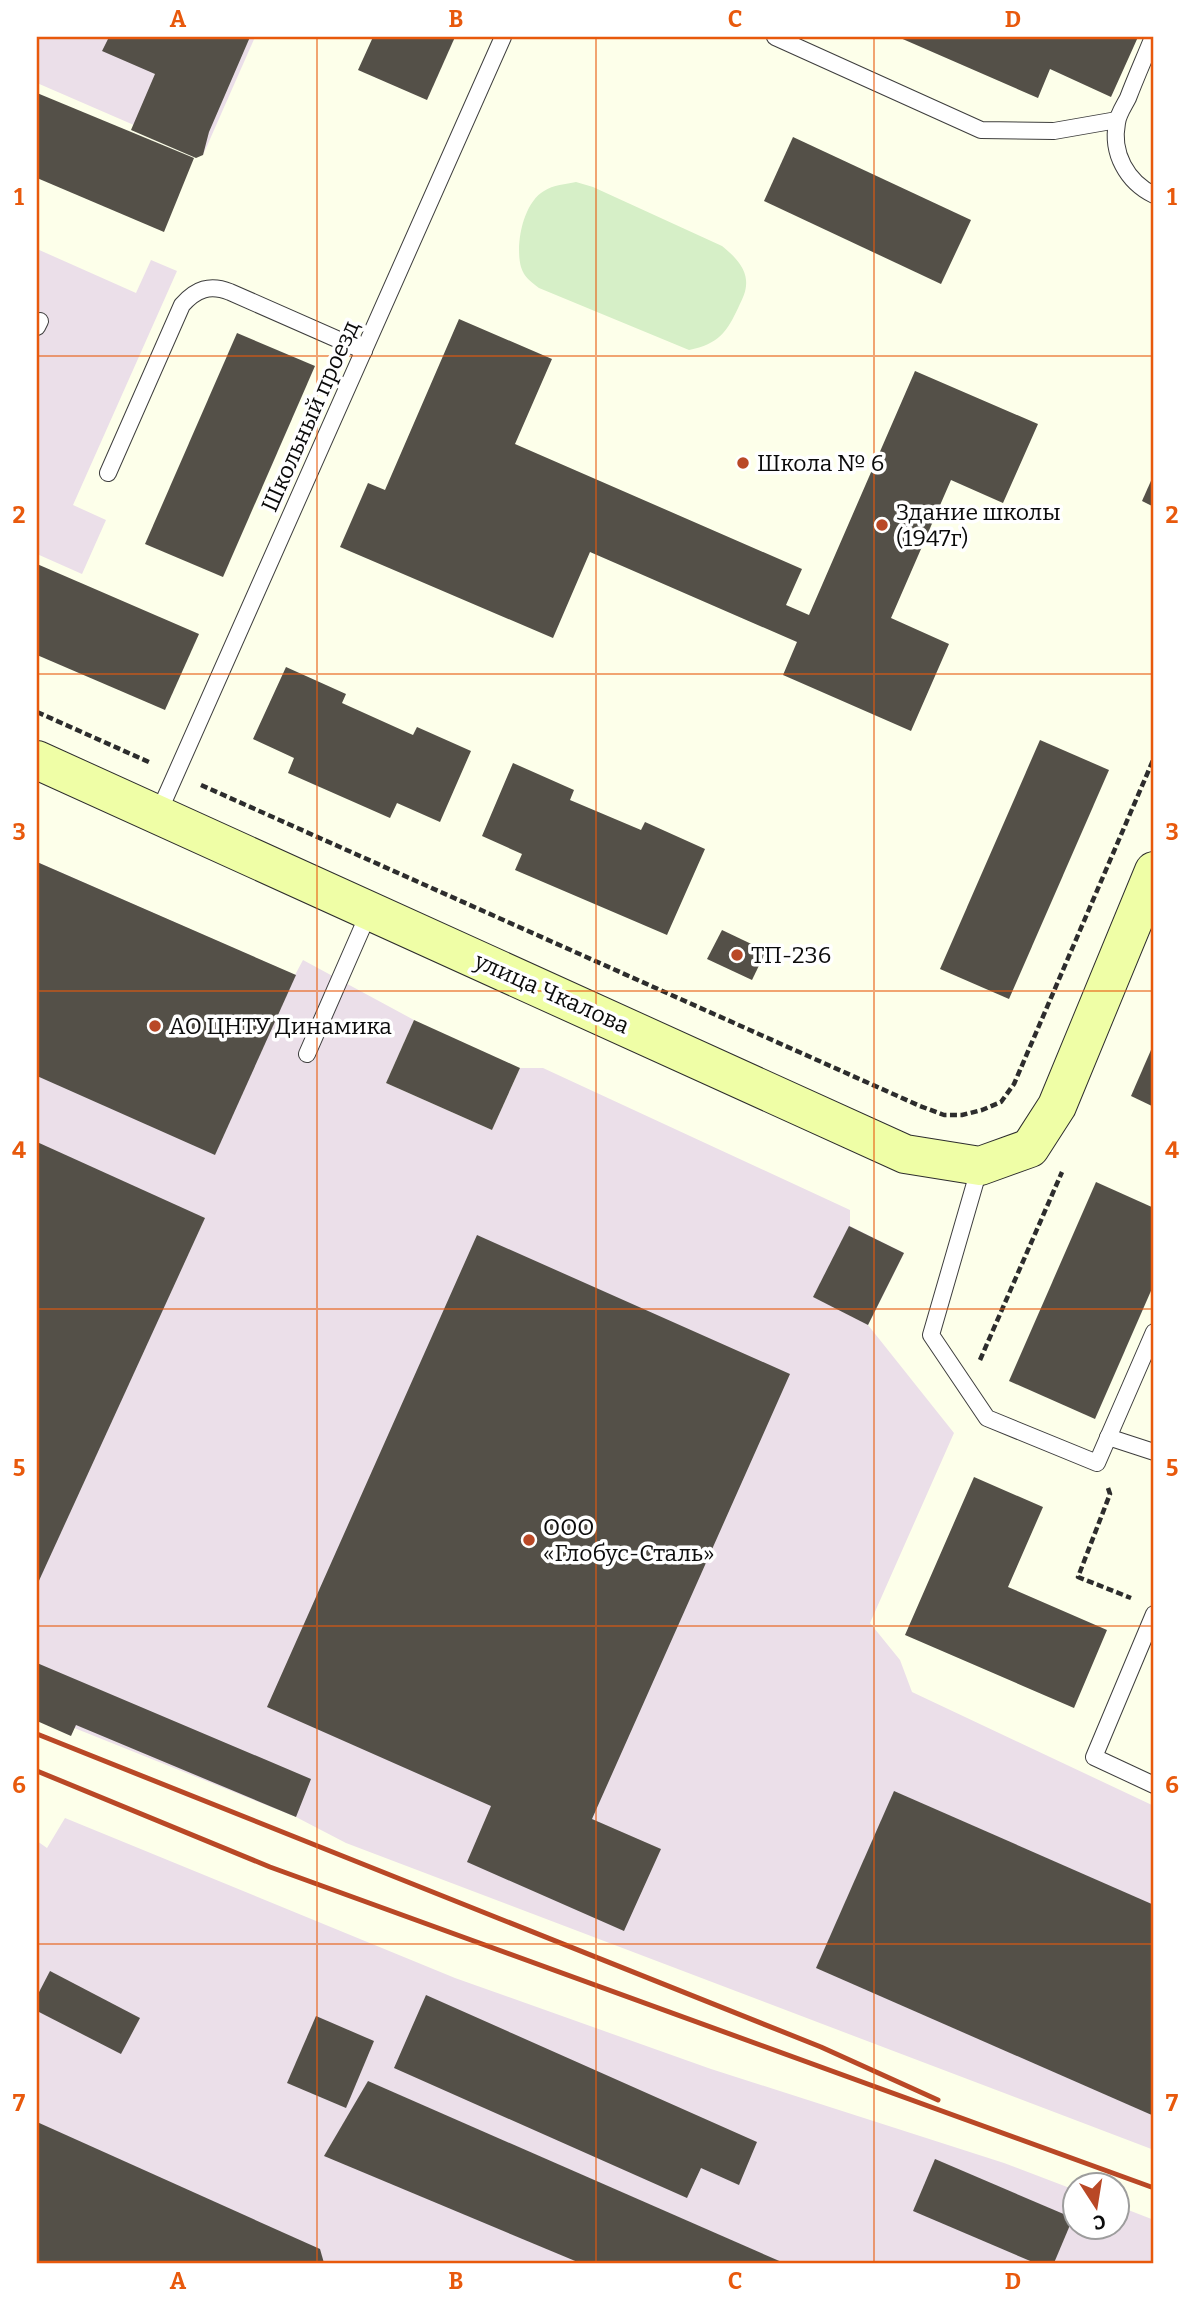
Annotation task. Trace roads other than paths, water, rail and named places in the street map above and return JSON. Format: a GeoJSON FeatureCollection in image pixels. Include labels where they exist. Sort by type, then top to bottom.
{"type":"FeatureCollection","features":[{"type":"Feature","properties":{"kind":"street","name":"улица Чкалова"},"geometry":{"type":"LineString","coordinates":[[37,760],[905,1154],[980,1166],[1030,1148],[1056,1106],[1154,872]]}},
{"type":"Feature","properties":{"kind":"lane","name":"Школьный проезд"},"geometry":{"type":"LineString","coordinates":[[158,814],[503,37]]}},
{"type":"Feature","properties":{"kind":"lane"},"geometry":{"type":"LineString","coordinates":[[775,37],[981,130],[1054,131],[1117,120]]}},
{"type":"Feature","properties":{"kind":"lane"},"geometry":{"type":"LineString","coordinates":[[1153,37],[1117,120],[1115,139],[1120,162],[1130,177],[1143,190],[1154,195]]}},
{"type":"Feature","properties":{"kind":"lane"},"geometry":{"type":"LineString","coordinates":[[108,473],[182,305],[191,295],[216,287],[364,351]]}},
{"type":"Feature","properties":{"kind":"lane"},"geometry":{"type":"LineString","coordinates":[[307,1054],[370,911]]}},
{"type":"Feature","properties":{"kind":"lane"},"geometry":{"type":"LineString","coordinates":[[980,1166],[932,1335],[987,1418],[1097,1463],[1154,1332]]}},
{"type":"Feature","properties":{"kind":"lane"},"geometry":{"type":"LineString","coordinates":[[1108,1437],[1154,1452]]}},
{"type":"Feature","properties":{"kind":"lane"},"geometry":{"type":"LineString","coordinates":[[1154,1614],[1094,1757],[1154,1784]]}},
{"type":"Feature","properties":{"kind":"railway"},"geometry":{"type":"LineString","coordinates":[[37,1734],[821,2047],[938,2100]]}},
{"type":"Feature","properties":{"kind":"railway"},"geometry":{"type":"LineString","coordinates":[[37,1771],[270,1867],[1154,2188]]}},
{"type":"Feature","properties":{"kind":"place","name":"Школа № 6"},"geometry":{"type":"Point","coordinates":[743,463]}},
{"type":"Feature","properties":{"kind":"place","name":"Здание школы (1947г)"},"geometry":{"type":"Point","coordinates":[882,525]}},
{"type":"Feature","properties":{"kind":"place","name":"ТП-236"},"geometry":{"type":"Point","coordinates":[737,955]}},
{"type":"Feature","properties":{"kind":"place","name":"АО ЦНТУ Динамика"},"geometry":{"type":"Point","coordinates":[155,1026]}},
{"type":"Feature","properties":{"kind":"place","name":"ООО «Глобус-Сталь»"},"geometry":{"type":"Point","coordinates":[529,1540]}}]}
